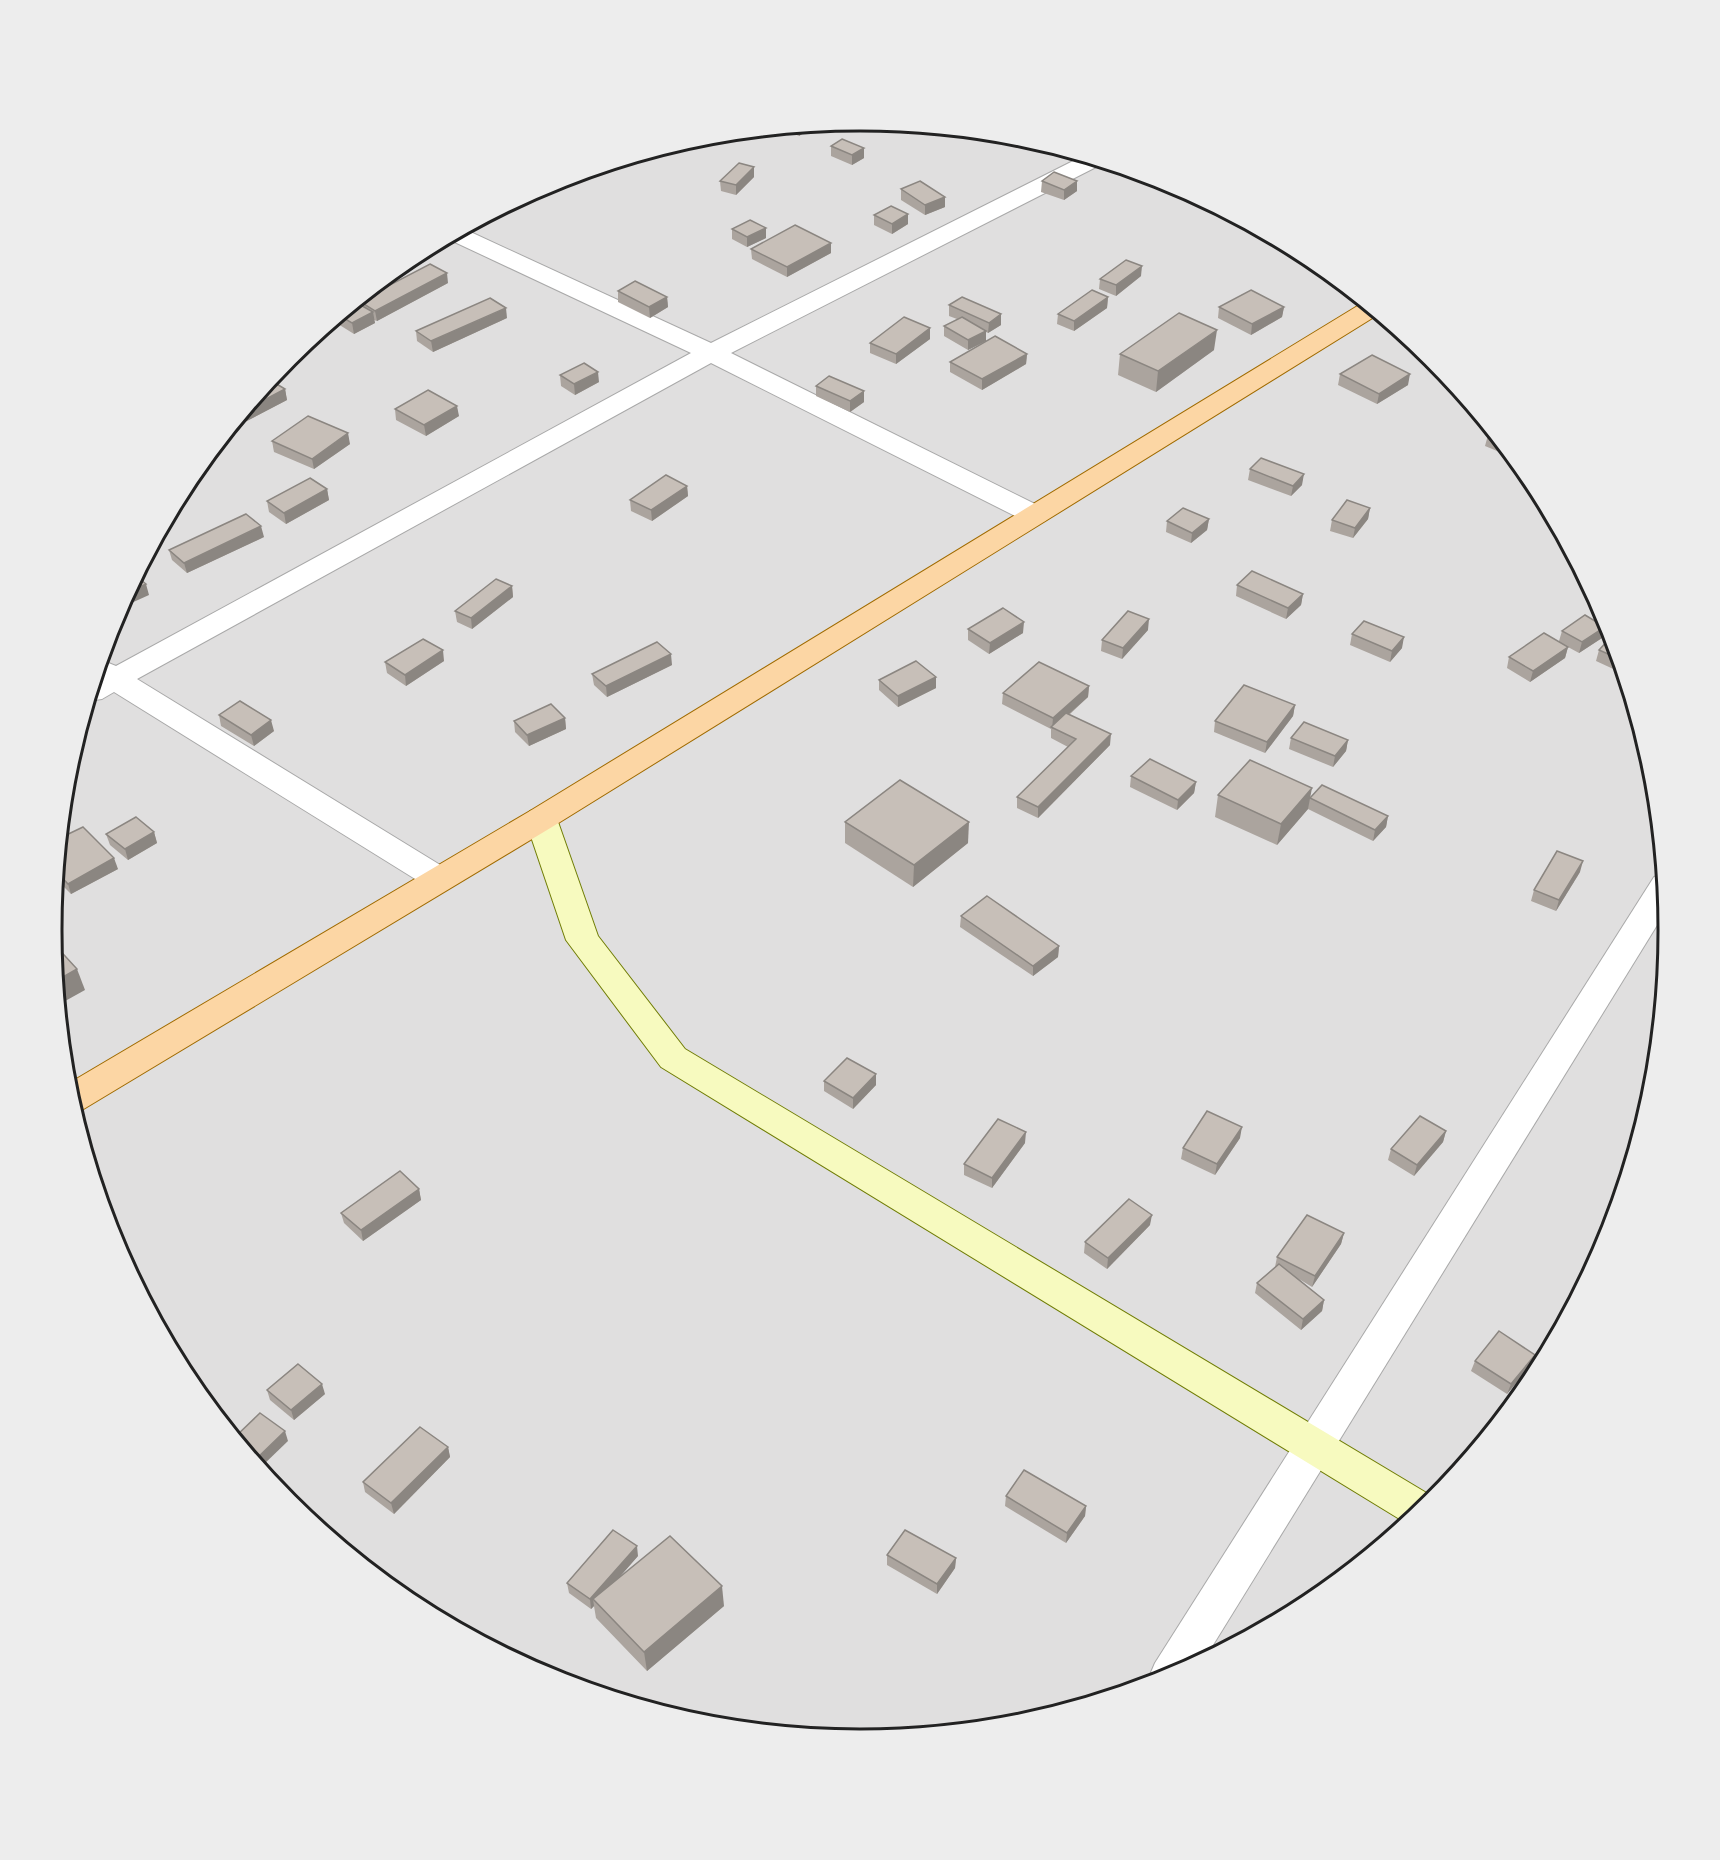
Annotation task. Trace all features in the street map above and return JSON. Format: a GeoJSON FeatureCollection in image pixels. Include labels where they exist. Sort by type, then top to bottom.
{"type":"FeatureCollection","features":[{"type":"Feature","properties":{"kind":"main road"},"geometry":{"type":"LineString","coordinates":[[79,1095],[542,819],[1364,312]]}},
{"type":"Feature","properties":{"kind":"main road"},"geometry":{"type":"LineString","coordinates":[[542,819],[584,940],[673,1058],[1412,1507]]}},
{"type":"Feature","properties":{"kind":"street"},"geometry":{"type":"LineString","coordinates":[[102,678],[711,353],[1084,164]]}},
{"type":"Feature","properties":{"kind":"street"},"geometry":{"type":"LineString","coordinates":[[462,238],[711,353],[1035,515]]}},
{"type":"Feature","properties":{"kind":"street"},"geometry":{"type":"LineString","coordinates":[[102,680],[439,879]]}},
{"type":"Feature","properties":{"kind":"street"},"geometry":{"type":"LineString","coordinates":[[1179,1662],[1657,897]]}},
{"type":"Feature","properties":{"kind":"shaded area"},"geometry":{"type":"Polygon","coordinates":[[[860,131],[964,138],[1067,159],[1117,174],[1166,192],[1259,238],[1304,266],[1386,330],[1425,365],[1493,444],[1524,486],[1552,531],[1576,577],[1598,624],[1631,723],[1652,826],[1657,878],[1657,982],[1652,1034],[1631,1137],[1616,1187],[1598,1236],[1552,1329],[1524,1374],[1460,1456],[1425,1495],[1346,1563],[1304,1594],[1259,1622],[1213,1646],[1166,1668],[1067,1701],[964,1722],[912,1727],[860,1729],[756,1722],[653,1701],[603,1686],[554,1668],[461,1622],[416,1594],[334,1530],[295,1495],[227,1416],[196,1374],[168,1329],[144,1283],[122,1236],[89,1137],[68,1034],[63,982],[63,878],[68,826],[89,723],[104,673],[122,624],[168,531],[196,486],[260,404],[295,365],[374,297],[416,266],[461,238],[507,214],[554,192],[653,159],[756,138],[808,133],[860,131]]]}},
{"type":"Feature","properties":{"kind":"building"},"geometry":{"type":"Polygon","coordinates":[[[842,139],[864,148],[852,155],[831,146],[842,139]]]}},
{"type":"Feature","properties":{"kind":"building"},"geometry":{"type":"Polygon","coordinates":[[[739,163],[754,167],[736,185],[720,181],[739,163]]]}},
{"type":"Feature","properties":{"kind":"building"},"geometry":{"type":"Polygon","coordinates":[[[1054,172],[1077,181],[1064,190],[1042,181],[1054,172]]]}},
{"type":"Feature","properties":{"kind":"building"},"geometry":{"type":"Polygon","coordinates":[[[920,181],[945,197],[925,205],[901,189],[920,181]]]}},
{"type":"Feature","properties":{"kind":"building"},"geometry":{"type":"Polygon","coordinates":[[[891,206],[908,214],[892,224],[874,215],[891,206]]]}},
{"type":"Feature","properties":{"kind":"building"},"geometry":{"type":"Polygon","coordinates":[[[750,220],[766,228],[747,237],[732,229],[750,220]]]}},
{"type":"Feature","properties":{"kind":"building"},"geometry":{"type":"Polygon","coordinates":[[[795,225],[831,243],[787,267],[751,249],[795,225]]]}},
{"type":"Feature","properties":{"kind":"building"},"geometry":{"type":"Polygon","coordinates":[[[1126,260],[1142,266],[1116,285],[1100,279],[1126,260]]]}},
{"type":"Feature","properties":{"kind":"building"},"geometry":{"type":"Polygon","coordinates":[[[430,264],[447,273],[375,311],[365,305],[392,284],[430,264]]]}},
{"type":"Feature","properties":{"kind":"building"},"geometry":{"type":"Polygon","coordinates":[[[635,281],[667,297],[649,307],[618,291],[635,281]]]}},
{"type":"Feature","properties":{"kind":"building"},"geometry":{"type":"Polygon","coordinates":[[[1092,290],[1108,297],[1074,321],[1058,314],[1092,290]]]}},
{"type":"Feature","properties":{"kind":"building"},"geometry":{"type":"Polygon","coordinates":[[[1251,290],[1284,307],[1252,324],[1219,307],[1251,290]]]}},
{"type":"Feature","properties":{"kind":"building"},"geometry":{"type":"Polygon","coordinates":[[[962,297],[1001,314],[989,323],[949,305],[962,297]]]}},
{"type":"Feature","properties":{"kind":"building"},"geometry":{"type":"Polygon","coordinates":[[[490,298],[506,308],[431,341],[416,331],[490,298]]]}},
{"type":"Feature","properties":{"kind":"building"},"geometry":{"type":"Polygon","coordinates":[[[363,306],[373,312],[352,323],[346,320],[363,306]]]}},
{"type":"Feature","properties":{"kind":"building"},"geometry":{"type":"Polygon","coordinates":[[[1179,313],[1217,330],[1158,371],[1120,354],[1179,313]]]}},
{"type":"Feature","properties":{"kind":"building"},"geometry":{"type":"Polygon","coordinates":[[[904,317],[930,328],[896,354],[870,343],[904,317]]]}},
{"type":"Feature","properties":{"kind":"building"},"geometry":{"type":"Polygon","coordinates":[[[962,317],[986,331],[968,340],[944,326],[962,317]]]}},
{"type":"Feature","properties":{"kind":"building"},"geometry":{"type":"Polygon","coordinates":[[[995,336],[1027,354],[982,379],[950,362],[995,336]]]}},
{"type":"Feature","properties":{"kind":"building"},"geometry":{"type":"Polygon","coordinates":[[[1372,355],[1410,374],[1379,394],[1340,374],[1372,355]]]}},
{"type":"Feature","properties":{"kind":"building"},"geometry":{"type":"Polygon","coordinates":[[[584,363],[598,372],[574,384],[560,375],[584,363]]]}},
{"type":"Feature","properties":{"kind":"building"},"geometry":{"type":"Polygon","coordinates":[[[829,376],[864,391],[850,401],[816,386],[829,376]]]}},
{"type":"Feature","properties":{"kind":"building"},"geometry":{"type":"Polygon","coordinates":[[[278,384],[285,389],[263,400],[278,384]]]}},
{"type":"Feature","properties":{"kind":"building"},"geometry":{"type":"Polygon","coordinates":[[[428,390],[457,406],[424,425],[395,409],[428,390]]]}},
{"type":"Feature","properties":{"kind":"building"},"geometry":{"type":"Polygon","coordinates":[[[308,416],[348,433],[312,459],[272,441],[308,416]]]}},
{"type":"Feature","properties":{"kind":"building"},"geometry":{"type":"Polygon","coordinates":[[[1261,458],[1304,474],[1293,486],[1250,469],[1261,458]]]}},
{"type":"Feature","properties":{"kind":"building"},"geometry":{"type":"Polygon","coordinates":[[[666,475],[687,486],[651,510],[630,500],[666,475]]]}},
{"type":"Feature","properties":{"kind":"building"},"geometry":{"type":"Polygon","coordinates":[[[310,478],[327,489],[284,513],[267,501],[310,478]]]}},
{"type":"Feature","properties":{"kind":"building"},"geometry":{"type":"Polygon","coordinates":[[[1347,500],[1370,508],[1355,528],[1332,520],[1347,500]]]}},
{"type":"Feature","properties":{"kind":"building"},"geometry":{"type":"Polygon","coordinates":[[[1183,508],[1209,519],[1192,533],[1167,521],[1183,508]]]}},
{"type":"Feature","properties":{"kind":"building"},"geometry":{"type":"Polygon","coordinates":[[[246,514],[261,526],[184,563],[169,550],[246,514]]]}},
{"type":"Feature","properties":{"kind":"building"},"geometry":{"type":"Polygon","coordinates":[[[1252,571],[1303,594],[1288,608],[1237,585],[1252,571]]]}},
{"type":"Feature","properties":{"kind":"building"},"geometry":{"type":"Polygon","coordinates":[[[496,579],[512,586],[471,618],[455,611],[496,579]]]}},
{"type":"Feature","properties":{"kind":"building"},"geometry":{"type":"Polygon","coordinates":[[[1003,608],[1024,622],[990,643],[968,629],[1003,608]]]}},
{"type":"Feature","properties":{"kind":"building"},"geometry":{"type":"Polygon","coordinates":[[[1128,611],[1149,619],[1123,648],[1102,640],[1128,611]]]}},
{"type":"Feature","properties":{"kind":"building"},"geometry":{"type":"Polygon","coordinates":[[[1585,615],[1597,622],[1600,630],[1582,642],[1562,631],[1585,615]]]}},
{"type":"Feature","properties":{"kind":"building"},"geometry":{"type":"Polygon","coordinates":[[[1364,621],[1404,637],[1392,651],[1352,634],[1364,621]]]}},
{"type":"Feature","properties":{"kind":"building"},"geometry":{"type":"Polygon","coordinates":[[[1544,633],[1568,647],[1533,671],[1509,657],[1544,633]]]}},
{"type":"Feature","properties":{"kind":"building"},"geometry":{"type":"Polygon","coordinates":[[[423,639],[443,650],[405,675],[385,662],[423,639]]]}},
{"type":"Feature","properties":{"kind":"building"},"geometry":{"type":"Polygon","coordinates":[[[657,642],[671,654],[606,686],[592,674],[657,642]]]}},
{"type":"Feature","properties":{"kind":"building"},"geometry":{"type":"Polygon","coordinates":[[[1605,643],[1609,655],[1599,650],[1605,643]]]}},
{"type":"Feature","properties":{"kind":"building"},"geometry":{"type":"Polygon","coordinates":[[[916,661],[936,677],[898,696],[879,680],[916,661]]]}},
{"type":"Feature","properties":{"kind":"building"},"geometry":{"type":"Polygon","coordinates":[[[1039,662],[1089,686],[1053,718],[1003,693],[1039,662]]]}},
{"type":"Feature","properties":{"kind":"building"},"geometry":{"type":"Polygon","coordinates":[[[1244,685],[1295,705],[1267,742],[1215,721],[1244,685]]]}},
{"type":"Feature","properties":{"kind":"building"},"geometry":{"type":"Polygon","coordinates":[[[240,701],[271,720],[251,735],[219,715],[240,701]]]}},
{"type":"Feature","properties":{"kind":"building"},"geometry":{"type":"Polygon","coordinates":[[[551,704],[565,718],[527,735],[514,721],[551,704]]]}},
{"type":"Feature","properties":{"kind":"building"},"geometry":{"type":"Polygon","coordinates":[[[1066,713],[1111,734],[1038,807],[1017,797],[1076,739],[1051,727],[1066,713]]]}},
{"type":"Feature","properties":{"kind":"building"},"geometry":{"type":"Polygon","coordinates":[[[1304,722],[1348,740],[1335,756],[1291,738],[1304,722]]]}},
{"type":"Feature","properties":{"kind":"building"},"geometry":{"type":"Polygon","coordinates":[[[1150,759],[1196,782],[1178,800],[1131,776],[1150,759]]]}},
{"type":"Feature","properties":{"kind":"building"},"geometry":{"type":"Polygon","coordinates":[[[1250,760],[1312,788],[1281,824],[1218,795],[1250,760]]]}},
{"type":"Feature","properties":{"kind":"building"},"geometry":{"type":"Polygon","coordinates":[[[900,780],[969,822],[914,865],[845,822],[900,780]]]}},
{"type":"Feature","properties":{"kind":"building"},"geometry":{"type":"Polygon","coordinates":[[[1322,785],[1388,816],[1375,830],[1310,798],[1322,785]]]}},
{"type":"Feature","properties":{"kind":"building"},"geometry":{"type":"Polygon","coordinates":[[[136,817],[154,832],[125,849],[106,834],[136,817]]]}},
{"type":"Feature","properties":{"kind":"building"},"geometry":{"type":"Polygon","coordinates":[[[83,827],[114,858],[68,884],[63,879],[67,835],[83,827]]]}},
{"type":"Feature","properties":{"kind":"building"},"geometry":{"type":"Polygon","coordinates":[[[1557,851],[1583,861],[1559,900],[1534,890],[1557,851]]]}},
{"type":"Feature","properties":{"kind":"building"},"geometry":{"type":"Polygon","coordinates":[[[987,896],[1059,946],[1033,966],[961,916],[987,896]]]}},
{"type":"Feature","properties":{"kind":"building"},"geometry":{"type":"Polygon","coordinates":[[[62,953],[77,969],[63,977],[62,953]]]}},
{"type":"Feature","properties":{"kind":"building"},"geometry":{"type":"Polygon","coordinates":[[[847,1058],[876,1074],[853,1098],[824,1081],[847,1058]]]}},
{"type":"Feature","properties":{"kind":"building"},"geometry":{"type":"Polygon","coordinates":[[[1207,1111],[1242,1127],[1217,1164],[1183,1148],[1207,1111]]]}},
{"type":"Feature","properties":{"kind":"building"},"geometry":{"type":"Polygon","coordinates":[[[1420,1116],[1446,1131],[1417,1165],[1391,1149],[1420,1116]]]}},
{"type":"Feature","properties":{"kind":"building"},"geometry":{"type":"Polygon","coordinates":[[[998,1119],[1026,1132],[992,1178],[964,1164],[998,1119]]]}},
{"type":"Feature","properties":{"kind":"building"},"geometry":{"type":"Polygon","coordinates":[[[400,1171],[419,1189],[361,1230],[341,1213],[400,1171]]]}},
{"type":"Feature","properties":{"kind":"building"},"geometry":{"type":"Polygon","coordinates":[[[1129,1199],[1152,1215],[1108,1258],[1085,1242],[1129,1199]]]}},
{"type":"Feature","properties":{"kind":"building"},"geometry":{"type":"Polygon","coordinates":[[[1307,1215],[1344,1233],[1315,1276],[1277,1257],[1307,1215]]]}},
{"type":"Feature","properties":{"kind":"building"},"geometry":{"type":"Polygon","coordinates":[[[1279,1264],[1324,1300],[1303,1319],[1257,1283],[1279,1264]]]}},
{"type":"Feature","properties":{"kind":"building"},"geometry":{"type":"Polygon","coordinates":[[[1499,1331],[1535,1355],[1511,1384],[1475,1361],[1499,1331]]]}},
{"type":"Feature","properties":{"kind":"building"},"geometry":{"type":"Polygon","coordinates":[[[298,1364],[322,1384],[291,1410],[267,1390],[298,1364]]]}},
{"type":"Feature","properties":{"kind":"building"},"geometry":{"type":"Polygon","coordinates":[[[260,1413],[285,1431],[260,1456],[240,1432],[260,1413]]]}},
{"type":"Feature","properties":{"kind":"building"},"geometry":{"type":"Polygon","coordinates":[[[420,1427],[448,1447],[391,1503],[363,1482],[420,1427]]]}},
{"type":"Feature","properties":{"kind":"building"},"geometry":{"type":"Polygon","coordinates":[[[1024,1470],[1086,1506],[1067,1533],[1006,1496],[1024,1470]]]}},
{"type":"Feature","properties":{"kind":"building"},"geometry":{"type":"Polygon","coordinates":[[[613,1530],[637,1546],[590,1599],[567,1583],[613,1530]]]}},
{"type":"Feature","properties":{"kind":"building"},"geometry":{"type":"Polygon","coordinates":[[[905,1530],[956,1558],[937,1584],[887,1555],[905,1530]]]}},
{"type":"Feature","properties":{"kind":"building"},"geometry":{"type":"Polygon","coordinates":[[[670,1536],[722,1586],[644,1652],[593,1599],[670,1536]]]}}]}
